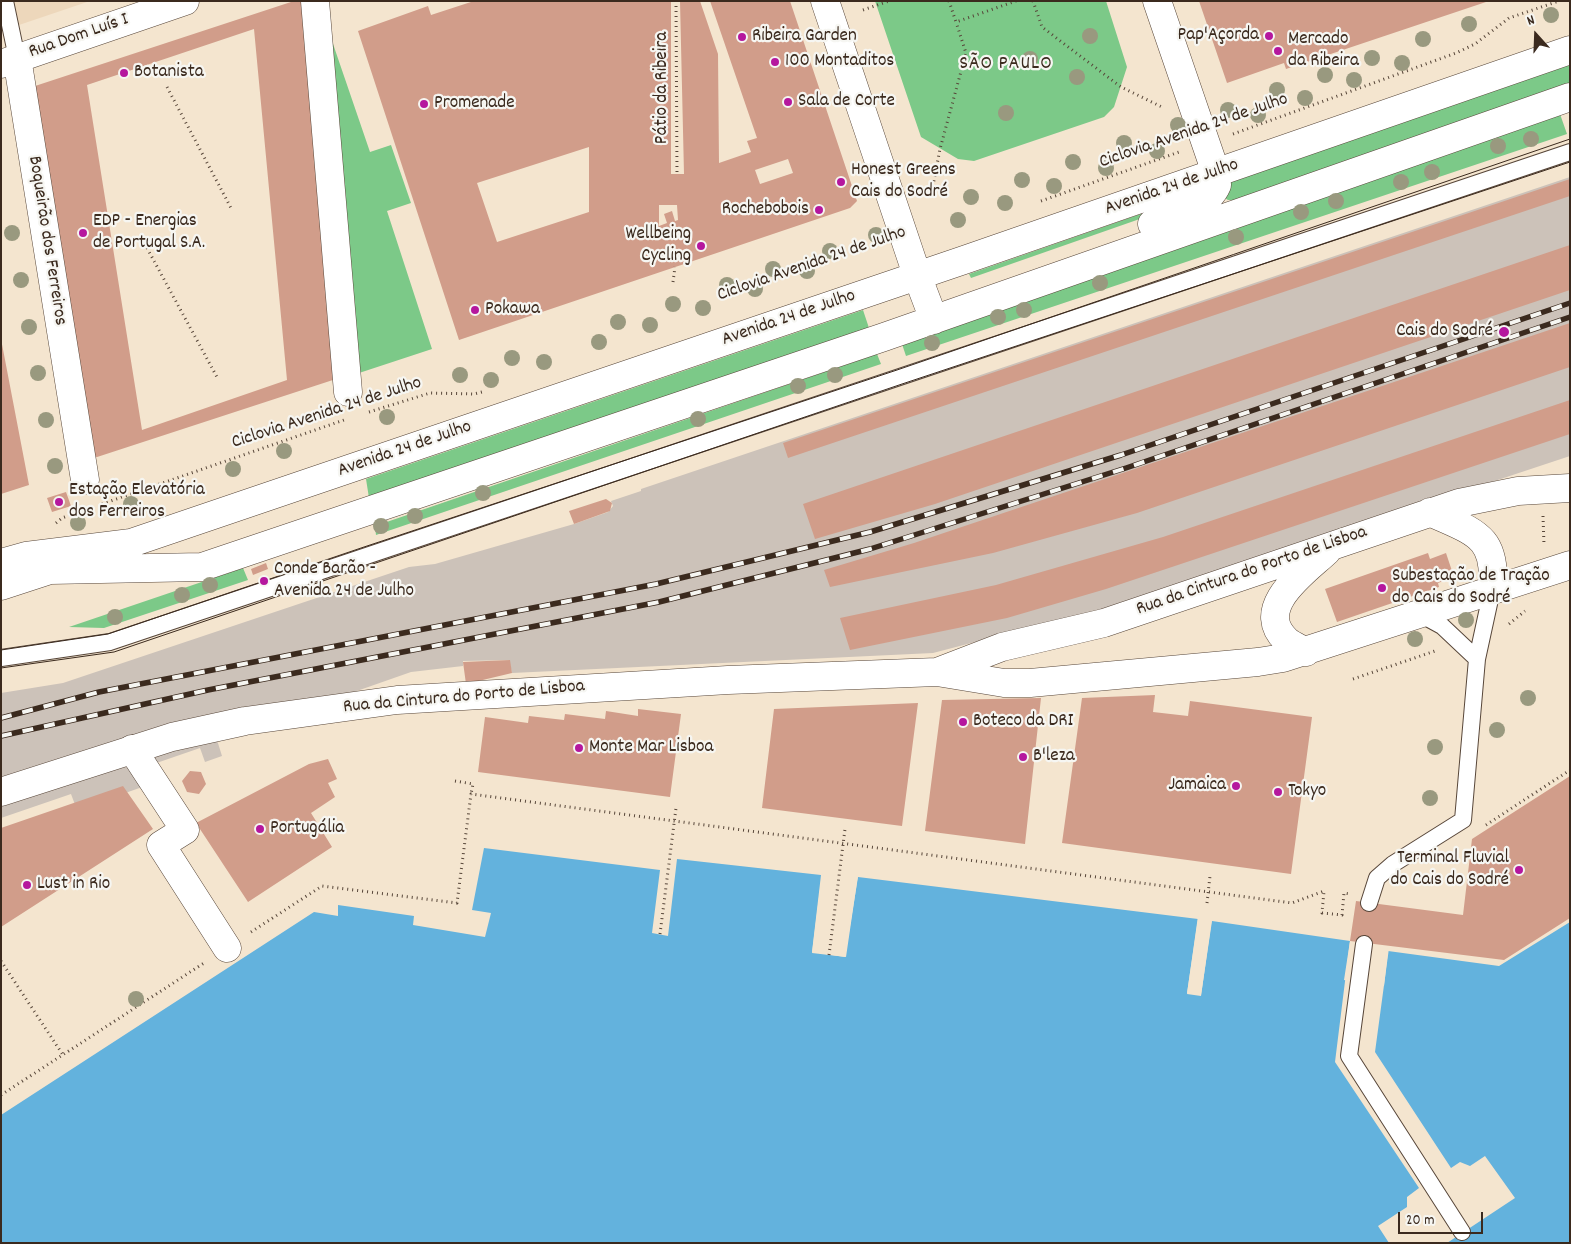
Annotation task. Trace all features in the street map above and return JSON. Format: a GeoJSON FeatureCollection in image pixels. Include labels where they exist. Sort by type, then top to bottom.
{"type":"FeatureCollection","features":[{"type":"Feature","properties":{"kind":"street","name":"Rua Dom Luís I"},"geometry":{"type":"LineString","coordinates":[[9,61],[185,1]]}},
{"type":"Feature","properties":{"kind":"street"},"geometry":{"type":"LineString","coordinates":[[315,1],[348,392]]}},
{"type":"Feature","properties":{"kind":"street"},"geometry":{"type":"LineString","coordinates":[[825,1],[917,275],[934,320]]}},
{"type":"Feature","properties":{"kind":"street"},"geometry":{"type":"LineString","coordinates":[[1094,263],[1132,232],[1178,214],[1206,199],[1217,185],[1216,173],[1206,142],[1157,1]]}},
{"type":"Feature","properties":{"kind":"street","name":"Avenida 24 de Julho"},"geometry":{"type":"LineString","coordinates":[[1,564],[26,556],[131,543],[1216,173],[1570,50]]}},
{"type":"Feature","properties":{"kind":"street","name":"Boqueirão dos Ferreiros"},"geometry":{"type":"LineString","coordinates":[[9,61],[85,480]]}},
{"type":"Feature","properties":{"kind":"street"},"geometry":{"type":"LineString","coordinates":[[1,586],[50,570],[202,567],[934,320],[1570,97]]}},
{"type":"Feature","properties":{"kind":"street","name":"Rua da Cintura do Porto de Lisboa"},"geometry":{"type":"LineString","coordinates":[[937,672],[1002,647],[1104,623],[1430,512],[1482,497],[1542,489],[1570,488]]}},
{"type":"Feature","properties":{"kind":"street"},"geometry":{"type":"LineString","coordinates":[[1430,512],[1471,531],[1484,541],[1491,554],[1494,568],[1492,590]]}},
{"type":"Feature","properties":{"kind":"street"},"geometry":{"type":"LineString","coordinates":[[1306,652],[1286,641],[1276,621],[1276,609],[1287,587],[1336,543]]}},
{"type":"Feature","properties":{"kind":"street","name":"Rua da Cintura do Porto de Lisboa"},"geometry":{"type":"LineString","coordinates":[[1,792],[172,737],[244,721],[397,700],[718,680],[937,672],[1004,683],[1030,683],[1258,662],[1306,652],[1560,568]]}},
{"type":"Feature","properties":{"kind":"street"},"geometry":{"type":"LineString","coordinates":[[132,749],[185,830],[161,846],[227,948]]}},
{"type":"Feature","properties":{"kind":"lane","name":"Boqueirão dos Ferreiros"},"geometry":{"type":"LineString","coordinates":[[5,1],[9,61]]}},
{"type":"Feature","properties":{"kind":"lane"},"geometry":{"type":"LineString","coordinates":[[1,658],[110,642],[1570,152]]}},
{"type":"Feature","properties":{"kind":"lane"},"geometry":{"type":"LineString","coordinates":[[1369,903],[1377,878],[1394,864],[1463,820],[1478,659],[1492,590]]}},
{"type":"Feature","properties":{"kind":"lane"},"geometry":{"type":"LineString","coordinates":[[1420,614],[1442,626],[1478,659]]}},
{"type":"Feature","properties":{"kind":"lane"},"geometry":{"type":"LineString","coordinates":[[1364,944],[1349,1056],[1462,1232]]}},
{"type":"Feature","properties":{"kind":"path","name":"Pátio da Ribeira"},"geometry":{"type":"LineString","coordinates":[[676,1],[677,174]]}},
{"type":"Feature","properties":{"kind":"path"},"geometry":{"type":"LineString","coordinates":[[863,10],[889,1]]}},
{"type":"Feature","properties":{"kind":"path"},"geometry":{"type":"LineString","coordinates":[[931,196],[940,149],[966,53],[949,1]]}},
{"type":"Feature","properties":{"kind":"path"},"geometry":{"type":"LineString","coordinates":[[956,22],[1016,1]]}},
{"type":"Feature","properties":{"kind":"path"},"geometry":{"type":"LineString","coordinates":[[1033,1],[1042,27],[1120,87],[1171,111]]}},
{"type":"Feature","properties":{"kind":"path","name":"Ciclovia Avenida 24 de Julho"},"geometry":{"type":"LineString","coordinates":[[1032,204],[1456,53],[1475,44],[1510,18],[1559,1]]}},
{"type":"Feature","properties":{"kind":"path"},"geometry":{"type":"LineString","coordinates":[[167,87],[231,208]]}},
{"type":"Feature","properties":{"kind":"path"},"geometry":{"type":"LineString","coordinates":[[147,248],[218,379]]}},
{"type":"Feature","properties":{"kind":"path"},"geometry":{"type":"LineString","coordinates":[[673,282],[675,268]]}},
{"type":"Feature","properties":{"kind":"path","name":"Ciclovia Avenida 24 de Julho"},"geometry":{"type":"LineString","coordinates":[[364,413],[422,394],[474,394],[490,389]]}},
{"type":"Feature","properties":{"kind":"path","name":"Ciclovia Avenida 24 de Julho"},"geometry":{"type":"LineString","coordinates":[[99,505],[347,419]]}},
{"type":"Feature","properties":{"kind":"path"},"geometry":{"type":"LineString","coordinates":[[1542,489],[1544,553],[1560,568]]}},
{"type":"Feature","properties":{"kind":"path"},"geometry":{"type":"LineString","coordinates":[[62,518],[90,508]]}},
{"type":"Feature","properties":{"kind":"path"},"geometry":{"type":"LineString","coordinates":[[1,1095],[322,886],[457,903],[473,784],[455,781]]}},
{"type":"Feature","properties":{"kind":"path"},"geometry":{"type":"LineString","coordinates":[[471,794],[1292,903],[1324,891],[1322,913],[1342,915],[1344,893]]}},
{"type":"Feature","properties":{"kind":"path"},"geometry":{"type":"LineString","coordinates":[[660,934],[676,808]]}},
{"type":"Feature","properties":{"kind":"path"},"geometry":{"type":"LineString","coordinates":[[829,955],[845,828]]}},
{"type":"Feature","properties":{"kind":"path"},"geometry":{"type":"LineString","coordinates":[[1207,903],[1210,876]]}},
{"type":"Feature","properties":{"kind":"path"},"geometry":{"type":"LineString","coordinates":[[1,961],[63,1055]]}},
{"type":"Feature","properties":{"kind":"shaded area"},"geometry":{"type":"Polygon","coordinates":[[[11,1],[90,1],[19,25],[13,19],[11,1]]]}},
{"type":"Feature","properties":{"kind":"shaded area"},"geometry":{"type":"Polygon","coordinates":[[[1570,177],[1570,456],[1136,600],[933,653],[512,673],[509,660],[463,661],[463,666],[411,672],[217,740],[222,756],[205,762],[200,748],[142,768],[148,785],[77,810],[71,794],[1,818],[1,693],[63,683],[409,567],[435,564],[574,524],[608,512],[613,506],[611,501],[641,491],[641,489],[1570,177]]]}},
{"type":"Feature","properties":{"kind":"green space"},"geometry":{"type":"Polygon","coordinates":[[[875,1],[1106,1],[1127,67],[1114,107],[1104,117],[974,161],[958,159],[921,137],[875,1]]]}},
{"type":"Feature","properties":{"kind":"green space"},"geometry":{"type":"Polygon","coordinates":[[[332,41],[370,152],[391,145],[411,203],[387,211],[432,349],[356,374],[332,41]]]}},
{"type":"Feature","properties":{"kind":"green space"},"geometry":{"type":"Polygon","coordinates":[[[1570,64],[1570,84],[1234,200],[1228,200],[1223,197],[1225,184],[1570,64]]]}},
{"type":"Feature","properties":{"kind":"green space"},"geometry":{"type":"Polygon","coordinates":[[[1560,114],[1567,134],[906,356],[902,344],[1560,114]]]}},
{"type":"Feature","properties":{"kind":"green space"},"geometry":{"type":"Polygon","coordinates":[[[1152,210],[1154,214],[971,278],[969,274],[1152,210]]]}},
{"type":"Feature","properties":{"kind":"green space"},"geometry":{"type":"Polygon","coordinates":[[[863,310],[869,328],[369,498],[366,479],[863,310]]]}},
{"type":"Feature","properties":{"kind":"green space"},"geometry":{"type":"Polygon","coordinates":[[[877,354],[881,364],[376,535],[375,526],[877,354]]]}},
{"type":"Feature","properties":{"kind":"green space"},"geometry":{"type":"Polygon","coordinates":[[[243,568],[248,580],[104,628],[69,627],[243,568]]]}},
{"type":"Feature","properties":{"kind":"water"},"geometry":{"type":"Polygon","coordinates":[[[484,848],[660,870],[652,933],[668,936],[677,859],[821,875],[812,952],[845,957],[858,877],[1198,919],[1187,993],[1201,995],[1212,921],[1350,941],[1344,980],[1384,986],[1388,951],[1499,966],[1570,922],[1570,1243],[1,1243],[1,1115],[314,912],[338,916],[338,905],[414,916],[413,925],[485,937],[491,913],[472,910],[484,848]]]}},
{"type":"Feature","properties":{"kind":"pier"},"geometry":{"type":"Polygon","coordinates":[[[822,873],[824,876],[814,950],[844,954],[855,877],[858,875],[846,957],[812,953],[822,873]]]}},
{"type":"Feature","properties":{"kind":"pier"},"geometry":{"type":"Polygon","coordinates":[[[1198,916],[1200,919],[1190,992],[1199,993],[1209,921],[1212,918],[1201,996],[1187,994],[1198,916]]]}},
{"type":"Feature","properties":{"kind":"pier"},"geometry":{"type":"Polygon","coordinates":[[[1350,941],[1352,942],[1347,978],[1382,983],[1386,950],[1389,948],[1375,1052],[1451,1168],[1460,1162],[1470,1166],[1485,1156],[1515,1198],[1447,1243],[1389,1243],[1378,1226],[1407,1207],[1407,1197],[1419,1188],[1335,1062],[1350,941]]]}},
{"type":"Feature","properties":{"kind":"building","name":"EDP - Energias de Portugal S.A."},"geometry":{"type":"Polygon","coordinates":[[[294,1],[305,1],[339,378],[91,459],[32,87],[294,1]],[[254,29],[87,85],[142,430],[287,380],[254,29]]]}},
{"type":"Feature","properties":{"kind":"building"},"geometry":{"type":"Polygon","coordinates":[[[474,1],[671,1],[671,174],[684,174],[680,1],[700,1],[718,54],[719,163],[751,152],[747,141],[757,138],[710,1],[790,1],[857,201],[850,208],[459,340],[358,31],[428,6],[431,15],[474,1]],[[589,147],[477,183],[497,242],[589,212],[589,147]],[[788,159],[755,170],[760,184],[793,173],[788,159]],[[659,205],[659,226],[667,223],[664,214],[672,211],[675,221],[678,220],[677,205],[659,205]]]}},
{"type":"Feature","properties":{"kind":"building","name":"Mercado da Ribeira"},"geometry":{"type":"Polygon","coordinates":[[[1199,1],[1486,2],[1286,69],[1284,63],[1227,83],[1199,1]]]}},
{"type":"Feature","properties":{"kind":"building"},"geometry":{"type":"Polygon","coordinates":[[[1570,179],[1570,196],[788,458],[783,443],[1570,179]]]}},
{"type":"Feature","properties":{"kind":"building"},"geometry":{"type":"Polygon","coordinates":[[[1570,245],[1570,290],[935,504],[815,539],[803,504],[1570,245]]]}},
{"type":"Feature","properties":{"kind":"building"},"geometry":{"type":"Polygon","coordinates":[[[1570,323],[1570,367],[1137,513],[993,553],[830,587],[824,570],[914,543],[1570,323]]]}},
{"type":"Feature","properties":{"kind":"building"},"geometry":{"type":"Polygon","coordinates":[[[1,339],[29,485],[1,494],[1,339]]]}},
{"type":"Feature","properties":{"kind":"building"},"geometry":{"type":"Polygon","coordinates":[[[1570,400],[1570,434],[1106,589],[1007,618],[850,650],[840,618],[996,585],[1163,537],[1570,400]]]}},
{"type":"Feature","properties":{"kind":"building","name":"Estação Elevatória dos Ferreiros"},"geometry":{"type":"Polygon","coordinates":[[[66,492],[71,506],[52,512],[47,498],[66,492]]]}},
{"type":"Feature","properties":{"kind":"building"},"geometry":{"type":"Polygon","coordinates":[[[606,499],[612,503],[610,511],[574,524],[569,511],[606,499]]]}},
{"type":"Feature","properties":{"kind":"building","name":"Subestação de Tração do Cais do Sodré"},"geometry":{"type":"Polygon","coordinates":[[[1428,553],[1430,559],[1446,553],[1454,577],[1438,583],[1439,587],[1337,622],[1325,589],[1428,553]]]}},
{"type":"Feature","properties":{"kind":"building"},"geometry":{"type":"Polygon","coordinates":[[[266,563],[268,569],[253,575],[251,569],[266,563]]]}},
{"type":"Feature","properties":{"kind":"building"},"geometry":{"type":"Polygon","coordinates":[[[510,660],[512,673],[466,684],[463,662],[510,660]]]}},
{"type":"Feature","properties":{"kind":"building"},"geometry":{"type":"Polygon","coordinates":[[[1155,695],[1153,712],[1188,716],[1190,701],[1312,717],[1291,874],[1062,843],[1082,698],[1155,695]]]}},
{"type":"Feature","properties":{"kind":"building"},"geometry":{"type":"Polygon","coordinates":[[[1041,698],[1025,844],[925,831],[942,700],[1041,698]]]}},
{"type":"Feature","properties":{"kind":"building"},"geometry":{"type":"Polygon","coordinates":[[[918,703],[902,826],[762,808],[774,709],[918,703]]]}},
{"type":"Feature","properties":{"kind":"building","name":"Monte Mar Lisboa"},"geometry":{"type":"Polygon","coordinates":[[[638,709],[681,714],[670,797],[478,772],[485,717],[528,723],[529,716],[564,720],[565,714],[605,719],[606,711],[638,716],[638,709]]]}},
{"type":"Feature","properties":{"kind":"building","name":"Portugália"},"geometry":{"type":"Polygon","coordinates":[[[328,759],[337,779],[328,783],[335,797],[311,813],[332,847],[248,902],[196,823],[309,764],[328,759]]]}},
{"type":"Feature","properties":{"kind":"building"},"geometry":{"type":"Polygon","coordinates":[[[190,771],[201,772],[206,784],[199,794],[187,792],[182,781],[190,771]]]}},
{"type":"Feature","properties":{"kind":"building","name":"Terminal Fluvial do Cais do Sodré"},"geometry":{"type":"Polygon","coordinates":[[[1570,776],[1570,918],[1504,960],[1350,941],[1356,901],[1463,915],[1472,839],[1570,776]]]}},
{"type":"Feature","properties":{"kind":"building"},"geometry":{"type":"Polygon","coordinates":[[[123,786],[153,829],[1,927],[1,828],[123,786]]]}},
{"type":"Feature","properties":{"kind":"tram line"},"geometry":{"type":"LineString","coordinates":[[1,650],[108,634],[897,370],[1570,139]]}},
{"type":"Feature","properties":{"kind":"tram line"},"geometry":{"type":"LineString","coordinates":[[1,668],[114,652],[902,384],[1570,162]]}},
{"type":"Feature","properties":{"kind":"railway"},"geometry":{"type":"LineString","coordinates":[[1,718],[99,692],[656,584],[870,532],[1121,455],[1570,303]]}},
{"type":"Feature","properties":{"kind":"railway"},"geometry":{"type":"LineString","coordinates":[[1,736],[208,690],[659,602],[870,549],[1126,468],[1570,317]]}},
{"type":"Feature","properties":{"kind":"place","name":"Pap'Açorda"},"geometry":{"type":"Point","coordinates":[1269,36]}},
{"type":"Feature","properties":{"kind":"place","name":"Ribeira Garden"},"geometry":{"type":"Point","coordinates":[742,37]}},
{"type":"Feature","properties":{"kind":"place","name":"Mercado da Ribeira"},"geometry":{"type":"Point","coordinates":[1278,51]}},
{"type":"Feature","properties":{"kind":"place","name":"100 Montaditos"},"geometry":{"type":"Point","coordinates":[775,62]}},
{"type":"Feature","properties":{"kind":"place","name":"Botanista"},"geometry":{"type":"Point","coordinates":[124,73]}},
{"type":"Feature","properties":{"kind":"place","name":"Sala de Corte"},"geometry":{"type":"Point","coordinates":[788,102]}},
{"type":"Feature","properties":{"kind":"place","name":"Promenade"},"geometry":{"type":"Point","coordinates":[424,104]}},
{"type":"Feature","properties":{"kind":"place","name":"Honest Greens Cais do Sodré"},"geometry":{"type":"Point","coordinates":[841,182]}},
{"type":"Feature","properties":{"kind":"place","name":"Rochebobois"},"geometry":{"type":"Point","coordinates":[819,210]}},
{"type":"Feature","properties":{"kind":"place","name":"EDP - Energias de Portugal S.A."},"geometry":{"type":"Point","coordinates":[83,233]}},
{"type":"Feature","properties":{"kind":"place","name":"Wellbeing Cycling"},"geometry":{"type":"Point","coordinates":[701,246]}},
{"type":"Feature","properties":{"kind":"place","name":"Pokawa"},"geometry":{"type":"Point","coordinates":[475,310]}},
{"type":"Feature","properties":{"kind":"place","name":"Cais do Sodré"},"geometry":{"type":"Point","coordinates":[1504,332]}},
{"type":"Feature","properties":{"kind":"place","name":"Estação Elevatória dos Ferreiros"},"geometry":{"type":"Point","coordinates":[59,502]}},
{"type":"Feature","properties":{"kind":"place","name":"Conde Barão - Avenida 24 de Julho"},"geometry":{"type":"Point","coordinates":[264,581]}},
{"type":"Feature","properties":{"kind":"place","name":"Subestação de Tração do Cais do Sodré"},"geometry":{"type":"Point","coordinates":[1382,588]}},
{"type":"Feature","properties":{"kind":"place","name":"Boteco da DRI"},"geometry":{"type":"Point","coordinates":[963,722]}},
{"type":"Feature","properties":{"kind":"place","name":"Monte Mar Lisboa"},"geometry":{"type":"Point","coordinates":[579,748]}},
{"type":"Feature","properties":{"kind":"place","name":"B'leza"},"geometry":{"type":"Point","coordinates":[1023,757]}},
{"type":"Feature","properties":{"kind":"place","name":"Jamaica"},"geometry":{"type":"Point","coordinates":[1236,786]}},
{"type":"Feature","properties":{"kind":"place","name":"Tokyo"},"geometry":{"type":"Point","coordinates":[1278,792]}},
{"type":"Feature","properties":{"kind":"place","name":"Portugália"},"geometry":{"type":"Point","coordinates":[260,829]}},
{"type":"Feature","properties":{"kind":"place","name":"Terminal Fluvial do Cais do Sodré"},"geometry":{"type":"Point","coordinates":[1519,870]}},
{"type":"Feature","properties":{"kind":"place","name":"Lust in Rio"},"geometry":{"type":"Point","coordinates":[27,885]}},
{"type":"Feature","properties":{"kind":"district","name":"SÃO PAULO"},"geometry":{"type":"Point","coordinates":[1006,65]}}]}
